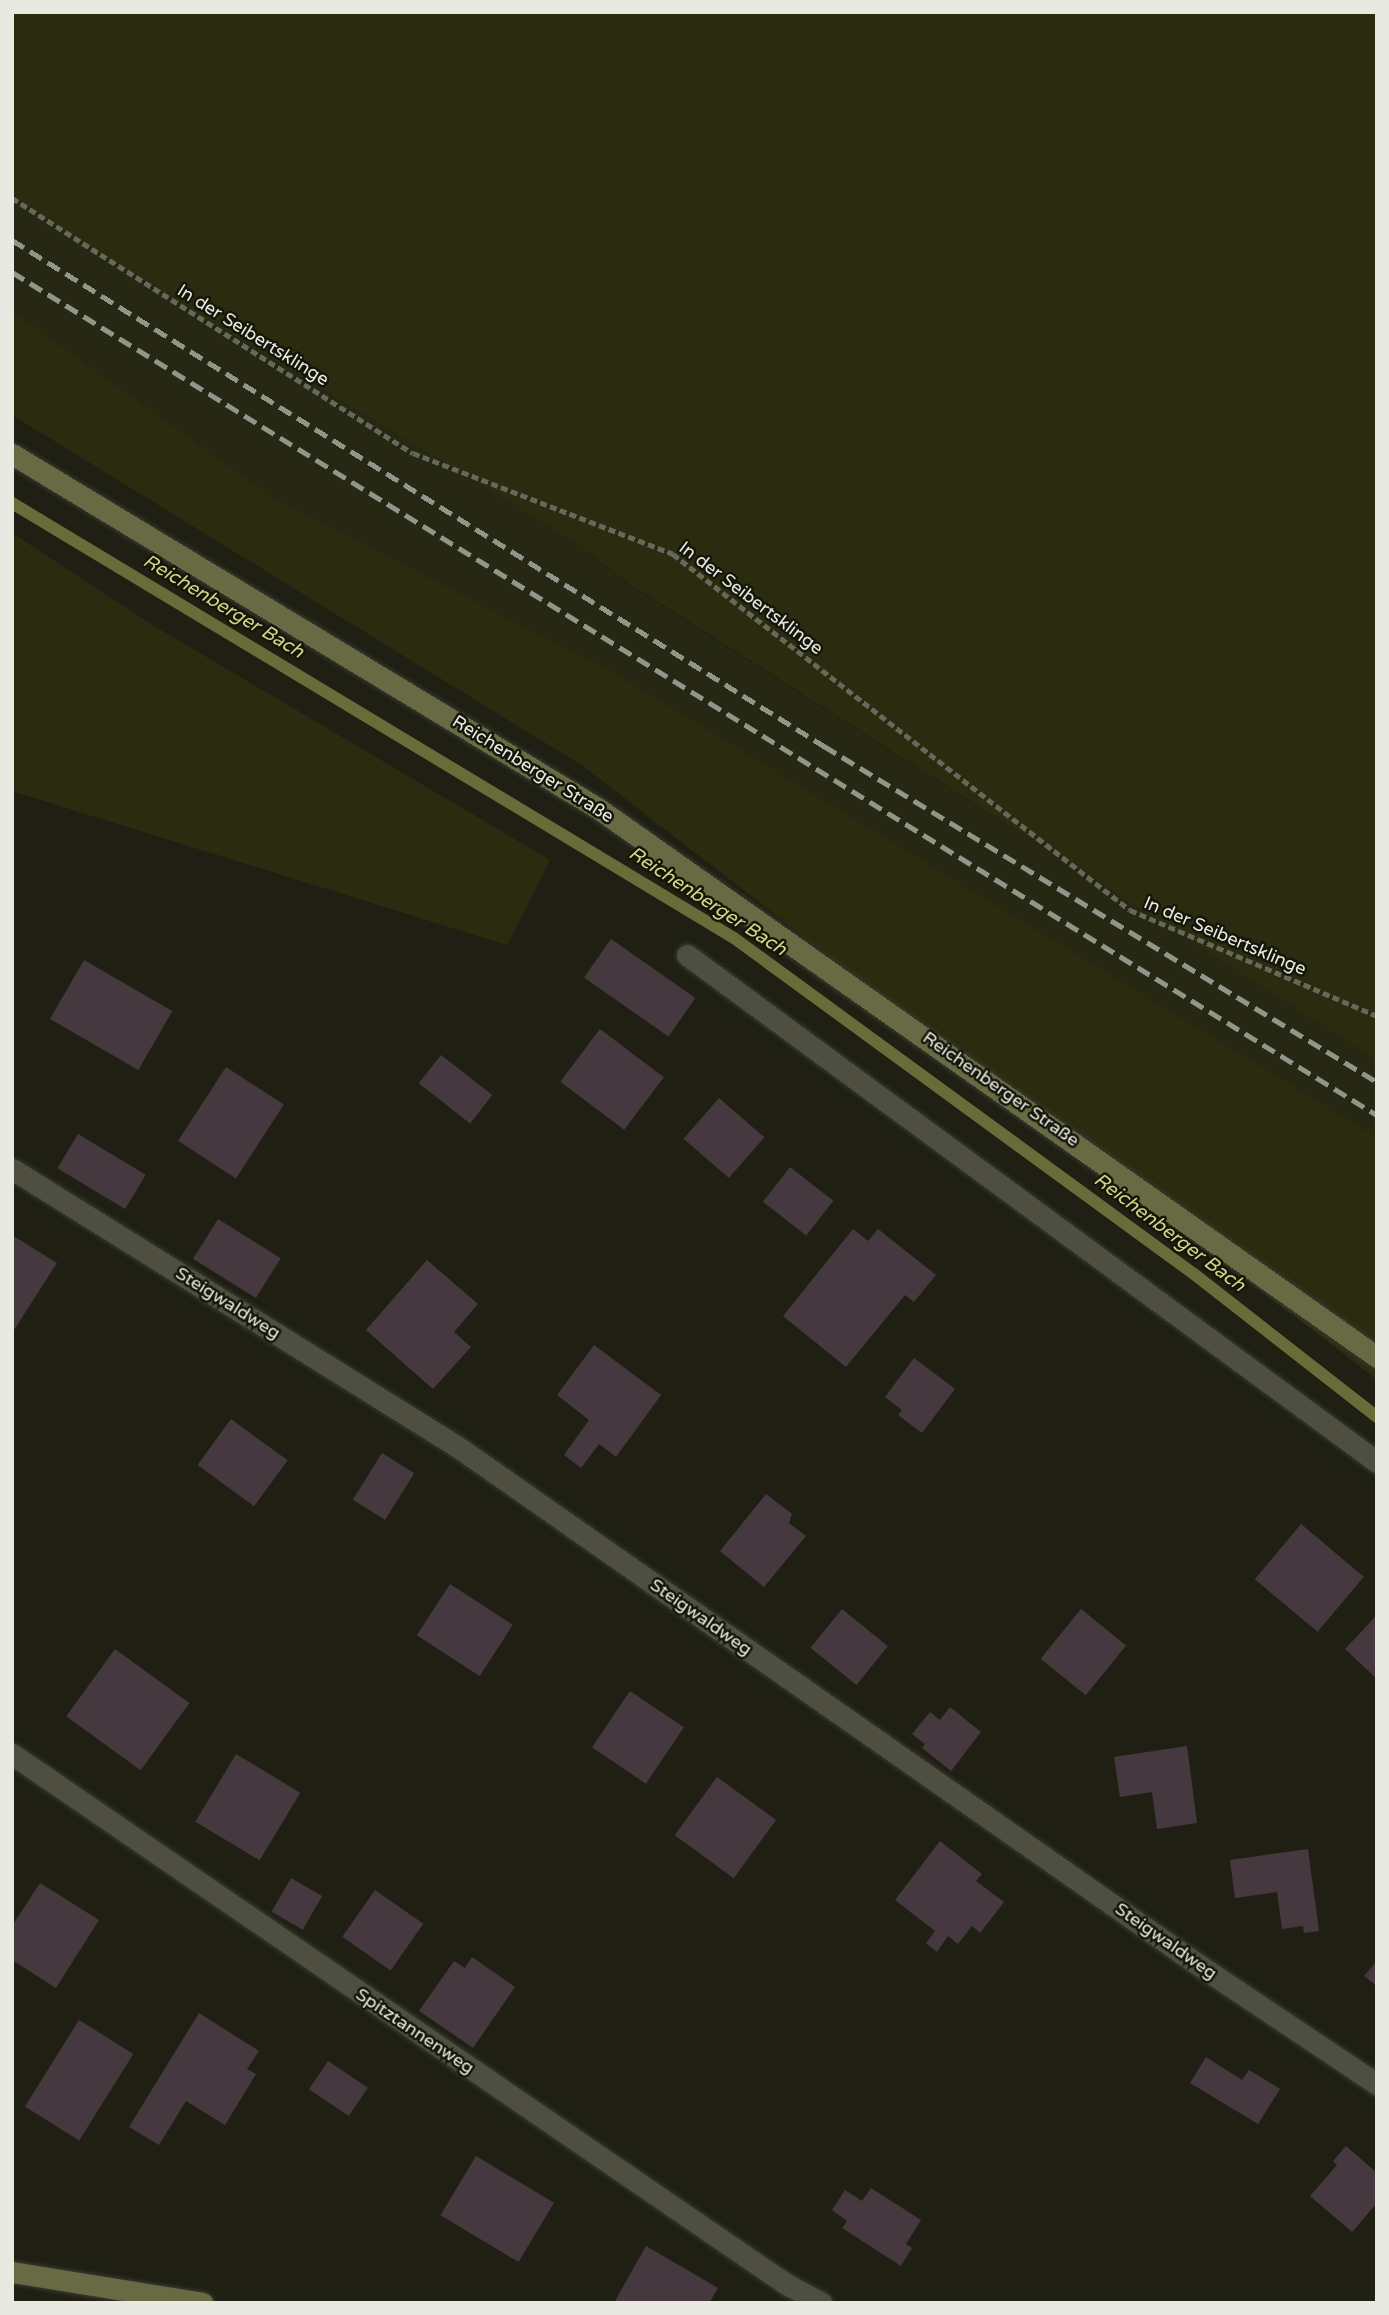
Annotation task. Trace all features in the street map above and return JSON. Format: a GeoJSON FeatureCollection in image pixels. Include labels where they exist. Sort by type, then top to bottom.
{"type":"FeatureCollection","features":[{"type":"Feature","properties":{"kind":"main road","name":"Reichenberger Straße"},"geometry":{"type":"LineString","coordinates":[[12,454],[599,809],[1377,1357]]}},
{"type":"Feature","properties":{"kind":"main road"},"geometry":{"type":"LineString","coordinates":[[12,2273],[203,2303]]}},
{"type":"Feature","properties":{"kind":"street"},"geometry":{"type":"LineString","coordinates":[[687,955],[1377,1462]]}},
{"type":"Feature","properties":{"kind":"street","name":"Steigwaldweg"},"geometry":{"type":"LineString","coordinates":[[12,1168],[458,1447],[1190,1959],[1377,2084]]}},
{"type":"Feature","properties":{"kind":"street","name":"Spitztannenweg"},"geometry":{"type":"LineString","coordinates":[[12,1754],[786,2284],[821,2303]]}},
{"type":"Feature","properties":{"kind":"path","name":"In der Seibertsklinge"},"geometry":{"type":"LineString","coordinates":[[12,198],[413,453],[673,554],[1130,910],[1377,1016]]}},
{"type":"Feature","properties":{"kind":"shaded area"},"geometry":{"type":"Polygon","coordinates":[[[12,12],[1377,12],[1377,1060],[628,583],[575,542],[12,201],[12,12]]]}},
{"type":"Feature","properties":{"kind":"shaded area"},"geometry":{"type":"Polygon","coordinates":[[[12,201],[575,542],[628,584],[1377,1060],[1377,1137],[616,674],[273,497],[12,311],[12,201]]]}},
{"type":"Feature","properties":{"kind":"shaded area"},"geometry":{"type":"Polygon","coordinates":[[[12,311],[273,497],[616,674],[1377,1137],[1377,1380],[583,766],[12,415],[12,311]]]}},
{"type":"Feature","properties":{"kind":"shaded area"},"geometry":{"type":"Polygon","coordinates":[[[12,533],[154,626],[550,860],[507,945],[12,791],[12,533]]]}},
{"type":"Feature","properties":{"kind":"building"},"geometry":{"type":"Polygon","coordinates":[[[611,939],[695,998],[668,1037],[584,978],[611,939]]]}},
{"type":"Feature","properties":{"kind":"building"},"geometry":{"type":"Polygon","coordinates":[[[84,960],[172,1011],[138,1070],[50,1019],[84,960]]]}},
{"type":"Feature","properties":{"kind":"building"},"geometry":{"type":"Polygon","coordinates":[[[600,1029],[664,1077],[624,1130],[560,1082],[600,1029]]]}},
{"type":"Feature","properties":{"kind":"building"},"geometry":{"type":"Polygon","coordinates":[[[441,1055],[492,1095],[470,1123],[419,1083],[441,1055]]]}},
{"type":"Feature","properties":{"kind":"building"},"geometry":{"type":"Polygon","coordinates":[[[226,1067],[284,1105],[236,1178],[178,1141],[226,1067]]]}},
{"type":"Feature","properties":{"kind":"building"},"geometry":{"type":"Polygon","coordinates":[[[719,1098],[764,1137],[729,1178],[684,1139],[719,1098]]]}},
{"type":"Feature","properties":{"kind":"building"},"geometry":{"type":"Polygon","coordinates":[[[78,1134],[146,1175],[125,1209],[57,1168],[78,1134]]]}},
{"type":"Feature","properties":{"kind":"building"},"geometry":{"type":"Polygon","coordinates":[[[790,1167],[833,1201],[806,1236],[763,1202],[790,1167]]]}},
{"type":"Feature","properties":{"kind":"building"},"geometry":{"type":"Polygon","coordinates":[[[218,1219],[281,1258],[256,1298],[193,1259],[218,1219]]]}},
{"type":"Feature","properties":{"kind":"building"},"geometry":{"type":"Polygon","coordinates":[[[853,1229],[868,1241],[878,1229],[936,1275],[914,1302],[905,1295],[846,1367],[783,1316],[853,1229]]]}},
{"type":"Feature","properties":{"kind":"building"},"geometry":{"type":"Polygon","coordinates":[[[12,1235],[57,1263],[12,1333],[12,1235]]]}},
{"type":"Feature","properties":{"kind":"building"},"geometry":{"type":"Polygon","coordinates":[[[427,1260],[478,1304],[454,1332],[471,1347],[433,1389],[366,1330],[427,1260]]]}},
{"type":"Feature","properties":{"kind":"building"},"geometry":{"type":"Polygon","coordinates":[[[594,1345],[661,1395],[616,1457],[599,1444],[581,1468],[564,1455],[589,1420],[557,1395],[594,1345]]]}},
{"type":"Feature","properties":{"kind":"building"},"geometry":{"type":"Polygon","coordinates":[[[914,1358],[955,1389],[922,1433],[898,1415],[902,1410],[885,1397],[914,1358]]]}},
{"type":"Feature","properties":{"kind":"building"},"geometry":{"type":"Polygon","coordinates":[[[231,1419],[288,1460],[254,1506],[197,1465],[231,1419]]]}},
{"type":"Feature","properties":{"kind":"building"},"geometry":{"type":"Polygon","coordinates":[[[382,1453],[414,1473],[385,1520],[353,1500],[382,1453]]]}},
{"type":"Feature","properties":{"kind":"building"},"geometry":{"type":"Polygon","coordinates":[[[766,1494],[792,1514],[789,1523],[806,1536],[764,1587],[720,1551],[766,1494]]]}},
{"type":"Feature","properties":{"kind":"building"},"geometry":{"type":"Polygon","coordinates":[[[1301,1524],[1364,1577],[1318,1632],[1255,1579],[1301,1524]]]}},
{"type":"Feature","properties":{"kind":"building"},"geometry":{"type":"Polygon","coordinates":[[[450,1584],[513,1625],[480,1676],[417,1635],[450,1584]]]}},
{"type":"Feature","properties":{"kind":"building"},"geometry":{"type":"Polygon","coordinates":[[[842,1609],[888,1646],[856,1685],[811,1648],[842,1609]]]}},
{"type":"Feature","properties":{"kind":"building"},"geometry":{"type":"Polygon","coordinates":[[[1081,1609],[1126,1646],[1086,1695],[1041,1659],[1081,1609]]]}},
{"type":"Feature","properties":{"kind":"building"},"geometry":{"type":"Polygon","coordinates":[[[1377,1615],[1377,1679],[1345,1649],[1377,1615]]]}},
{"type":"Feature","properties":{"kind":"building"},"geometry":{"type":"Polygon","coordinates":[[[115,1649],[189,1703],[141,1770],[66,1716],[115,1649]]]}},
{"type":"Feature","properties":{"kind":"building"},"geometry":{"type":"Polygon","coordinates":[[[630,1691],[684,1727],[646,1784],[592,1747],[630,1691]]]}},
{"type":"Feature","properties":{"kind":"building"},"geometry":{"type":"Polygon","coordinates":[[[950,1707],[981,1732],[951,1771],[922,1748],[925,1744],[912,1734],[930,1712],[940,1720],[950,1707]]]}},
{"type":"Feature","properties":{"kind":"building"},"geometry":{"type":"Polygon","coordinates":[[[1187,1746],[1197,1823],[1157,1829],[1152,1792],[1120,1797],[1114,1757],[1187,1746]]]}},
{"type":"Feature","properties":{"kind":"building"},"geometry":{"type":"Polygon","coordinates":[[[236,1754],[300,1793],[260,1860],[195,1822],[236,1754]]]}},
{"type":"Feature","properties":{"kind":"building"},"geometry":{"type":"Polygon","coordinates":[[[717,1777],[776,1820],[734,1878],[675,1835],[717,1777]]]}},
{"type":"Feature","properties":{"kind":"building"},"geometry":{"type":"Polygon","coordinates":[[[940,1841],[982,1874],[976,1881],[1004,1902],[980,1933],[972,1926],[958,1944],[948,1936],[937,1952],[926,1943],[935,1931],[895,1900],[940,1841]]]}},
{"type":"Feature","properties":{"kind":"building"},"geometry":{"type":"Polygon","coordinates":[[[1308,1849],[1319,1931],[1304,1933],[1303,1926],[1282,1929],[1277,1892],[1235,1898],[1230,1860],[1308,1849]]]}},
{"type":"Feature","properties":{"kind":"building"},"geometry":{"type":"Polygon","coordinates":[[[291,1878],[322,1896],[303,1930],[272,1912],[291,1878]]]}},
{"type":"Feature","properties":{"kind":"building"},"geometry":{"type":"Polygon","coordinates":[[[40,1883],[99,1920],[56,1988],[12,1960],[12,1926],[40,1883]]]}},
{"type":"Feature","properties":{"kind":"building"},"geometry":{"type":"Polygon","coordinates":[[[375,1890],[423,1924],[391,1971],[342,1937],[375,1890]]]}},
{"type":"Feature","properties":{"kind":"building"},"geometry":{"type":"Polygon","coordinates":[[[472,1957],[515,1987],[473,2048],[419,2011],[454,1961],[465,1968],[472,1957]]]}},
{"type":"Feature","properties":{"kind":"building"},"geometry":{"type":"Polygon","coordinates":[[[1377,1961],[1377,1986],[1364,1976],[1377,1961]]]}},
{"type":"Feature","properties":{"kind":"building"},"geometry":{"type":"Polygon","coordinates":[[[199,2013],[259,2051],[247,2069],[256,2074],[225,2125],[186,2101],[159,2145],[129,2127],[199,2013]]]}},
{"type":"Feature","properties":{"kind":"building"},"geometry":{"type":"Polygon","coordinates":[[[79,2020],[133,2054],[79,2140],[25,2107],[79,2020]]]}},
{"type":"Feature","properties":{"kind":"building"},"geometry":{"type":"Polygon","coordinates":[[[1206,2057],[1242,2080],[1249,2070],[1280,2089],[1258,2124],[1190,2083],[1206,2057]]]}},
{"type":"Feature","properties":{"kind":"building"},"geometry":{"type":"Polygon","coordinates":[[[328,2061],[368,2088],[349,2116],[309,2089],[328,2061]]]}},
{"type":"Feature","properties":{"kind":"building"},"geometry":{"type":"Polygon","coordinates":[[[1346,2146],[1377,2173],[1377,2203],[1352,2232],[1310,2196],[1337,2165],[1333,2161],[1346,2146]]]}},
{"type":"Feature","properties":{"kind":"building"},"geometry":{"type":"Polygon","coordinates":[[[476,2156],[554,2203],[518,2262],[440,2215],[476,2156]]]}},
{"type":"Feature","properties":{"kind":"building"},"geometry":{"type":"Polygon","coordinates":[[[871,2188],[921,2220],[906,2244],[912,2248],[901,2266],[842,2228],[847,2221],[832,2210],[845,2190],[862,2201],[871,2188]]]}},
{"type":"Feature","properties":{"kind":"building"},"geometry":{"type":"Polygon","coordinates":[[[646,2246],[718,2288],[709,2303],[614,2303],[646,2246]]]}},
{"type":"Feature","properties":{"kind":"waterway","name":"Reichenberger Bach"},"geometry":{"type":"LineString","coordinates":[[12,503],[734,938],[1194,1274],[1377,1417]]}},
{"type":"Feature","properties":{"kind":"railway"},"geometry":{"type":"LineString","coordinates":[[12,240],[824,746],[1377,1082]]}},
{"type":"Feature","properties":{"kind":"railway"},"geometry":{"type":"LineString","coordinates":[[12,272],[1377,1115]]}}]}
